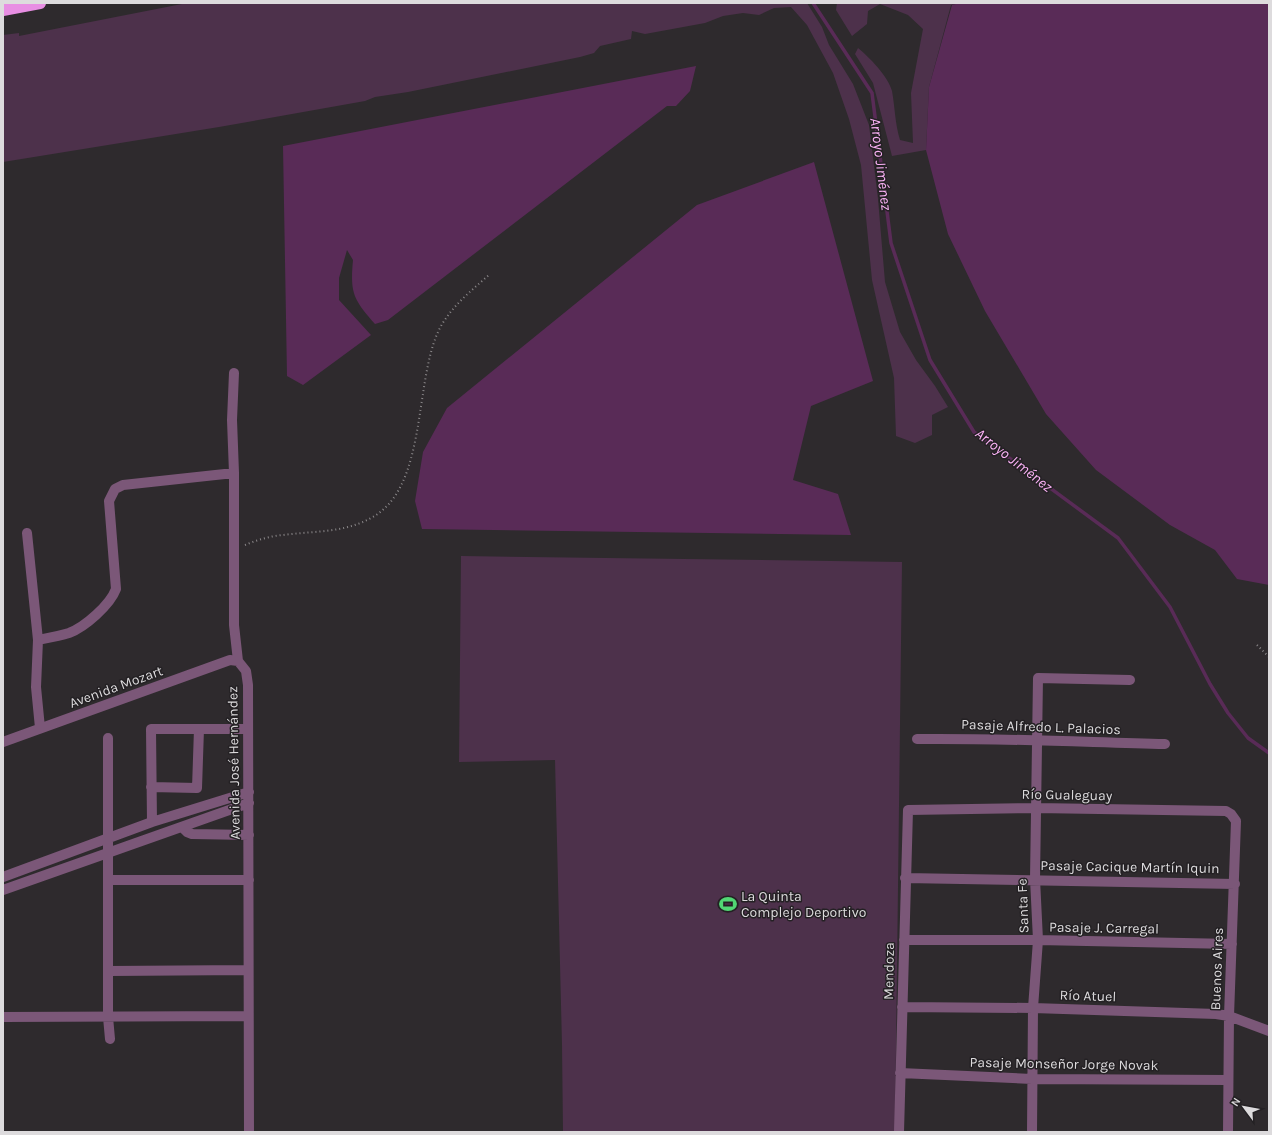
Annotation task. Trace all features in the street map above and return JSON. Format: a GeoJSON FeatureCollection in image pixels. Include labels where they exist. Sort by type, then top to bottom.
{"type":"FeatureCollection","features":[{"type":"Feature","properties":{"kind":"highway"},"geometry":{"type":"LineString","coordinates":[[3,10],[40,3]]}},
{"type":"Feature","properties":{"kind":"street","name":"Avenida José Hernández"},"geometry":{"type":"LineString","coordinates":[[234,373],[232,420],[234,473],[234,625],[238,661],[246,671],[248,685],[249,1132]]}},
{"type":"Feature","properties":{"kind":"street"},"geometry":{"type":"LineString","coordinates":[[38,640],[70,633],[108,604],[113,597],[116,589],[109,501],[115,489],[123,485],[234,473]]}},
{"type":"Feature","properties":{"kind":"street"},"geometry":{"type":"LineString","coordinates":[[27,533],[38,640],[36,688],[40,728]]}},
{"type":"Feature","properties":{"kind":"street","name":"Avenida Mozart"},"geometry":{"type":"LineString","coordinates":[[3,742],[230,660],[238,661]]}},
{"type":"Feature","properties":{"kind":"street","name":"Santa Fe"},"geometry":{"type":"LineString","coordinates":[[1032,1132],[1033,1008],[1038,940],[1035,879],[1038,678],[1130,680]]}},
{"type":"Feature","properties":{"kind":"street"},"geometry":{"type":"LineString","coordinates":[[152,822],[151,729],[248,730]]}},
{"type":"Feature","properties":{"kind":"street"},"geometry":{"type":"LineString","coordinates":[[151,787],[197,788],[199,729]]}},
{"type":"Feature","properties":{"kind":"street"},"geometry":{"type":"LineString","coordinates":[[108,738],[108,1017],[110,1039]]}},
{"type":"Feature","properties":{"kind":"street","name":"Pasaje Alfredo L. Palacios"},"geometry":{"type":"LineString","coordinates":[[917,738],[981,738],[1165,744]]}},
{"type":"Feature","properties":{"kind":"street"},"geometry":{"type":"LineString","coordinates":[[3,877],[152,822],[249,792]]}},
{"type":"Feature","properties":{"kind":"street"},"geometry":{"type":"LineString","coordinates":[[3,890],[249,803]]}},
{"type":"Feature","properties":{"kind":"street","name":"Río Gualeguay"},"geometry":{"type":"LineString","coordinates":[[908,810],[1036,808],[1226,811]]}},
{"type":"Feature","properties":{"kind":"street","name":"Mendoza"},"geometry":{"type":"LineString","coordinates":[[899,1132],[908,810]]}},
{"type":"Feature","properties":{"kind":"street","name":"Buenos Aires"},"geometry":{"type":"LineString","coordinates":[[1226,811],[1231,814],[1236,821],[1235,884],[1229,1016],[1228,1132]]}},
{"type":"Feature","properties":{"kind":"street"},"geometry":{"type":"LineString","coordinates":[[182,826],[187,832],[192,834],[249,835]]}},
{"type":"Feature","properties":{"kind":"street","name":"Pasaje Cacique Martín Iquin"},"geometry":{"type":"LineString","coordinates":[[905,878],[1035,879],[1235,884]]}},
{"type":"Feature","properties":{"kind":"street"},"geometry":{"type":"LineString","coordinates":[[108,880],[248,880]]}},
{"type":"Feature","properties":{"kind":"street","name":"Pasaje J. Carregal"},"geometry":{"type":"LineString","coordinates":[[904,940],[1038,940],[1232,944]]}},
{"type":"Feature","properties":{"kind":"street"},"geometry":{"type":"LineString","coordinates":[[109,971],[248,970]]}},
{"type":"Feature","properties":{"kind":"street","name":"Río Atuel"},"geometry":{"type":"LineString","coordinates":[[902,1007],[1033,1008],[1216,1014],[1229,1016],[1269,1031]]}},
{"type":"Feature","properties":{"kind":"street"},"geometry":{"type":"LineString","coordinates":[[3,1017],[248,1016]]}},
{"type":"Feature","properties":{"kind":"street","name":"Pasaje Monseñor Jorge Novak"},"geometry":{"type":"LineString","coordinates":[[900,1073],[1032,1079],[1228,1080]]}},
{"type":"Feature","properties":{"kind":"path"},"geometry":{"type":"LineString","coordinates":[[234,549],[257,540],[282,535],[348,528],[373,517],[394,499],[402,486],[410,465],[427,367],[438,332],[452,310],[490,274]]}},
{"type":"Feature","properties":{"kind":"path"},"geometry":{"type":"LineString","coordinates":[[1256,645],[1269,657]]}},
{"type":"Feature","properties":{"kind":"shaded area"},"geometry":{"type":"Polygon","coordinates":[[[187,3],[807,3],[822,27],[829,45],[853,84],[869,125],[878,199],[885,282],[900,332],[916,360],[948,407],[932,415],[932,435],[915,443],[896,436],[894,378],[872,280],[861,165],[849,119],[833,73],[807,25],[791,7],[774,8],[759,15],[743,13],[723,16],[705,23],[645,34],[632,31],[631,39],[600,46],[594,53],[580,57],[408,92],[375,97],[365,101],[219,127],[3,162],[3,35],[19,33],[19,36],[187,3]]]}},
{"type":"Feature","properties":{"kind":"shaded area"},"geometry":{"type":"Polygon","coordinates":[[[837,3],[959,3],[951,5],[929,87],[926,150],[892,156],[873,83],[855,54],[858,48],[873,62],[887,79],[892,91],[900,140],[913,143],[911,93],[923,29],[908,15],[880,4],[868,11],[867,24],[852,36],[836,10],[837,3]]]}},
{"type":"Feature","properties":{"kind":"shaded area"},"geometry":{"type":"Polygon","coordinates":[[[959,3],[1269,3],[1269,585],[1237,579],[1215,550],[1170,525],[1096,470],[1046,414],[985,311],[948,234],[926,150],[929,87],[952,5],[959,3]]]}},
{"type":"Feature","properties":{"kind":"shaded area"},"geometry":{"type":"Polygon","coordinates":[[[696,66],[690,91],[676,106],[667,106],[388,320],[375,324],[362,308],[353,288],[353,260],[347,250],[339,278],[339,300],[371,335],[303,385],[287,376],[283,146],[696,66]]]}},
{"type":"Feature","properties":{"kind":"shaded area"},"geometry":{"type":"Polygon","coordinates":[[[814,162],[873,381],[811,406],[793,480],[838,494],[851,535],[422,529],[415,501],[423,452],[447,408],[697,205],[814,162]]]}},
{"type":"Feature","properties":{"kind":"shaded area","name":"La Quinta Complejo Deportivo"},"geometry":{"type":"Polygon","coordinates":[[[461,556],[902,562],[895,1132],[563,1132],[555,760],[459,762],[461,556]]]}},
{"type":"Feature","properties":{"kind":"waterway","name":"Arroyo Jiménez"},"geometry":{"type":"LineString","coordinates":[[813,3],[872,93],[891,243],[930,360],[974,432],[1118,538],[1170,607],[1210,684],[1228,713],[1248,738],[1269,753]]}},
{"type":"Feature","properties":{"kind":"place","name":"La Quinta Complejo Deportivo"},"geometry":{"type":"Point","coordinates":[728,904]}}]}
